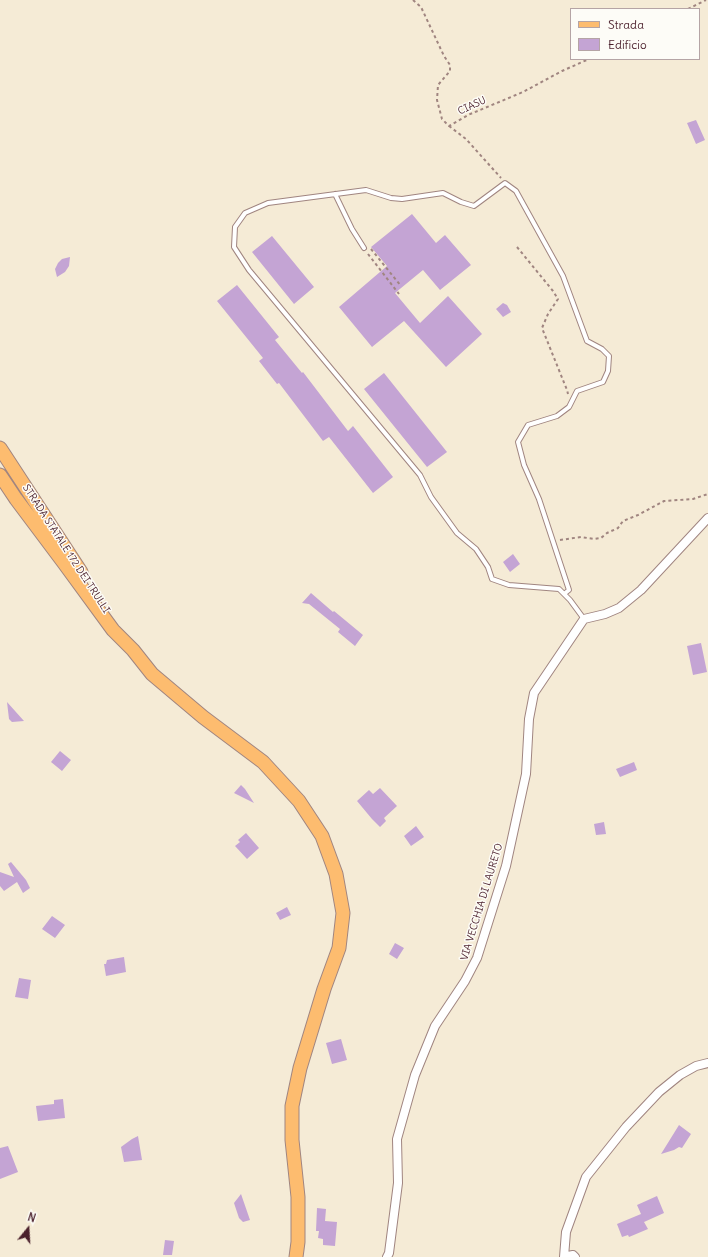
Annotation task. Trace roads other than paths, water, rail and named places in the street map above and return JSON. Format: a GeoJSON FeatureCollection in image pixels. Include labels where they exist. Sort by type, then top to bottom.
{"type":"FeatureCollection","features":[{"type":"Feature","properties":{"kind":"main road","name":"STRADA STATALE 172 DEI TRULLI"},"geometry":{"type":"LineString","coordinates":[[0,448],[132,650]]}},
{"type":"Feature","properties":{"kind":"main road","name":"STRADA STATALE 172 DEI TRULLI"},"geometry":{"type":"LineString","coordinates":[[0,475],[16,499],[113,630],[152,674],[202,717],[263,762],[299,801],[322,836],[336,874],[343,913],[339,948],[324,989],[304,1053],[292,1106],[292,1140],[298,1197],[298,1242],[296,1257]]}},
{"type":"Feature","properties":{"kind":"street"},"geometry":{"type":"LineString","coordinates":[[584,618],[605,614],[619,608],[641,590],[708,518]]}},
{"type":"Feature","properties":{"kind":"street","name":"VIA VECCHIA DI LAURETO"},"geometry":{"type":"LineString","coordinates":[[387,1257],[389,1253],[398,1183],[397,1140],[415,1075],[435,1026],[465,981],[480,950],[506,866],[526,774],[529,719],[534,693],[584,618]]}},
{"type":"Feature","properties":{"kind":"street"},"geometry":{"type":"LineString","coordinates":[[575,1257],[573,1255],[566,1257],[566,1232],[586,1177],[626,1127],[659,1092],[680,1075],[696,1066],[708,1063]]}},
{"type":"Feature","properties":{"kind":"lane"},"geometry":{"type":"LineString","coordinates":[[564,594],[569,590],[539,500],[524,465],[518,442],[528,425],[557,416],[570,408],[577,391],[603,382],[608,372],[609,356],[602,349],[587,341],[563,276],[516,192],[505,183],[474,206],[461,202],[443,193],[402,199],[391,198],[366,190],[268,203],[245,213],[235,228],[234,247],[249,270],[420,475],[431,497],[457,533],[476,549],[488,567],[492,580],[509,585],[559,590],[570,600],[584,618]]}},
{"type":"Feature","properties":{"kind":"lane"},"geometry":{"type":"LineString","coordinates":[[336,194],[352,229],[363,247]]}}]}
